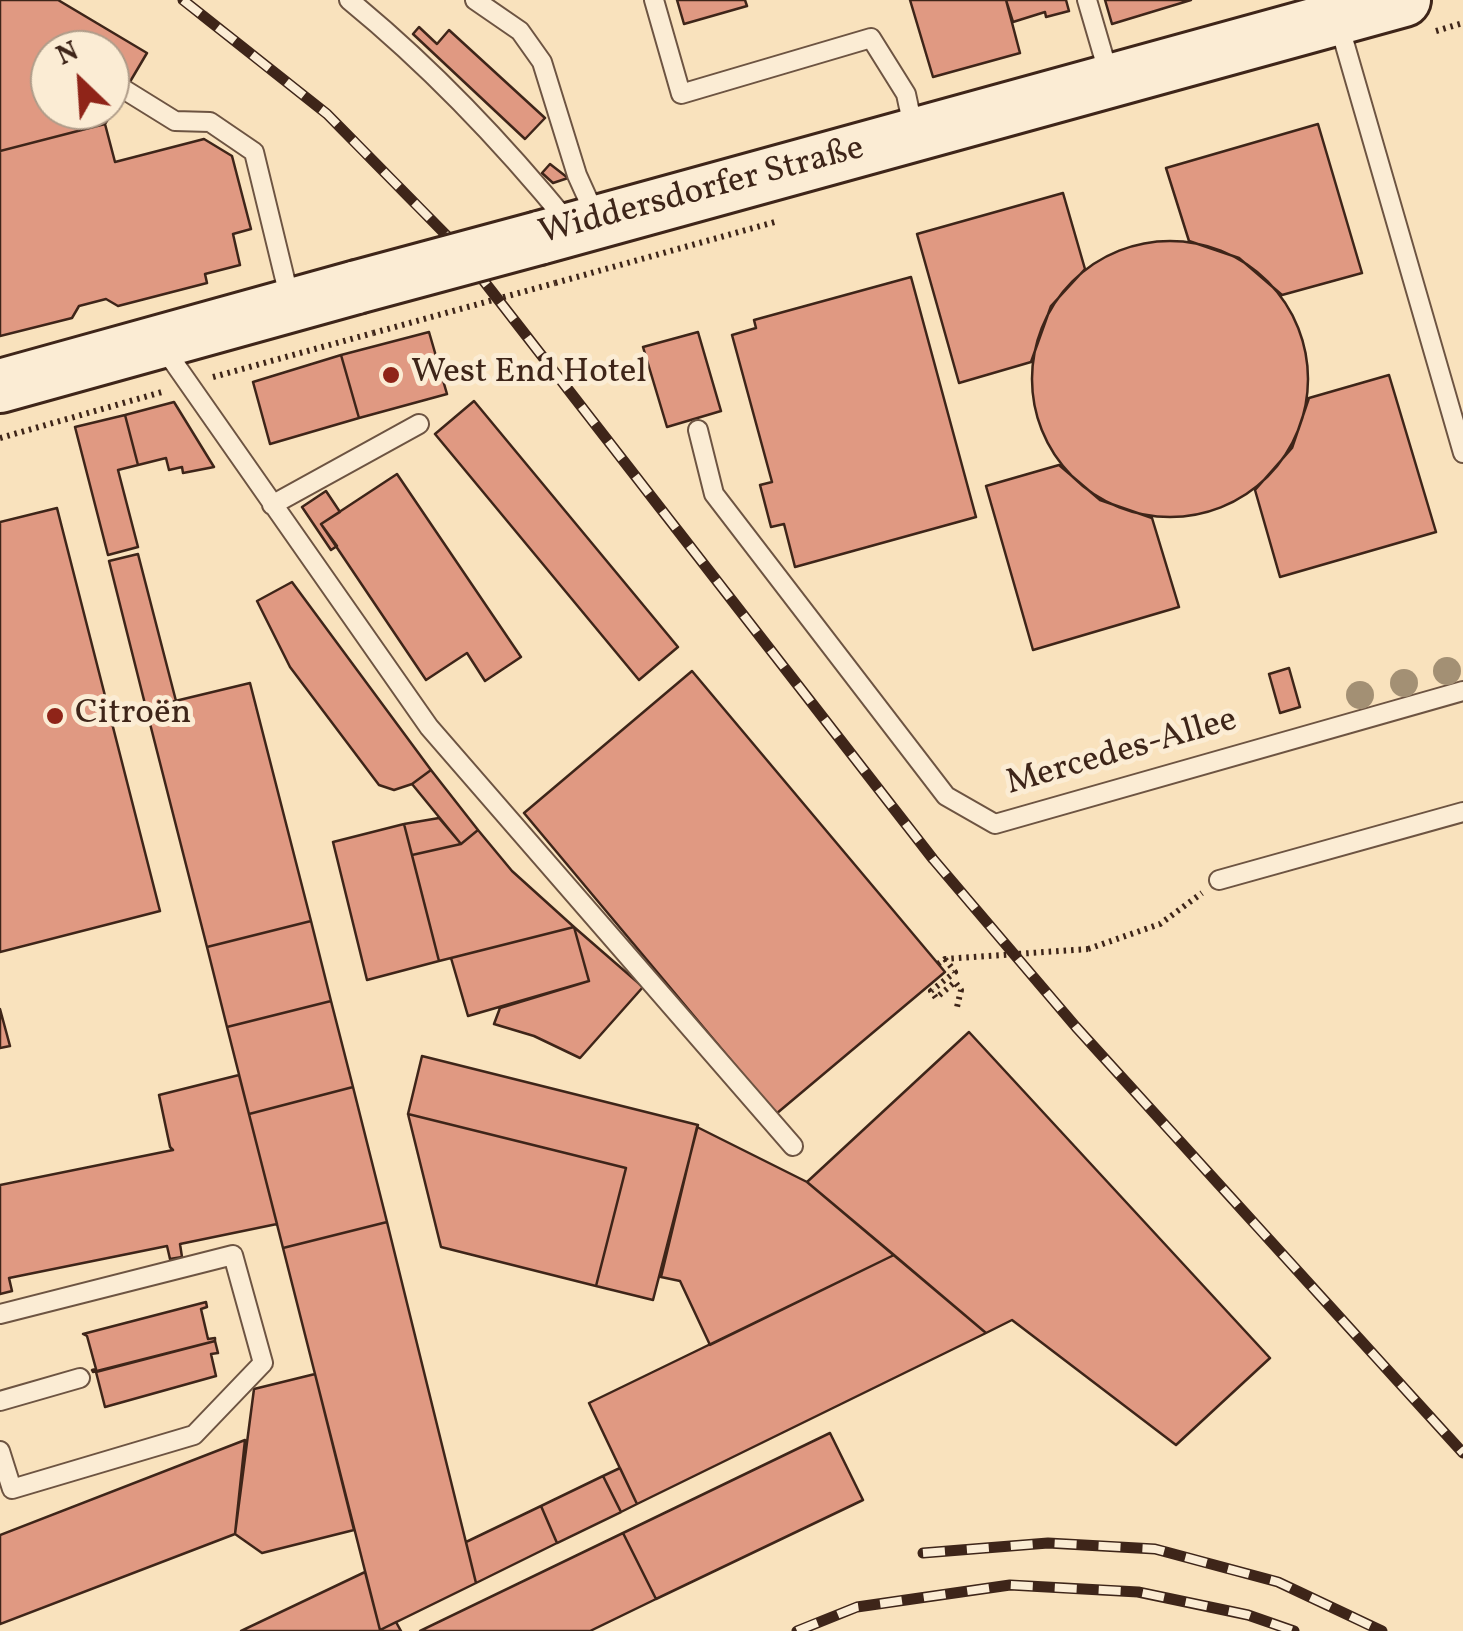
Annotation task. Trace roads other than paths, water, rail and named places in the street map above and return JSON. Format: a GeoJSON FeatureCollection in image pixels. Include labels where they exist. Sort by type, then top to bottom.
{"type":"FeatureCollection","features":[{"type":"Feature","properties":{"kind":"main road","name":"Widdersdorfer Straße"},"geometry":{"type":"LineString","coordinates":[[0,386],[292,306],[365,310],[915,135],[1111,81],[1341,10],[1404,0]]}},
{"type":"Feature","properties":{"kind":"lane"},"geometry":{"type":"LineString","coordinates":[[349,0],[422,63],[518,162],[566,243]]}},
{"type":"Feature","properties":{"kind":"lane"},"geometry":{"type":"LineString","coordinates":[[475,0],[520,31],[542,62],[577,175],[566,243]]}},
{"type":"Feature","properties":{"kind":"lane"},"geometry":{"type":"LineString","coordinates":[[654,0],[680,94],[872,38],[906,94],[915,135]]}},
{"type":"Feature","properties":{"kind":"lane"},"geometry":{"type":"LineString","coordinates":[[1087,0],[1111,81]]}},
{"type":"Feature","properties":{"kind":"lane"},"geometry":{"type":"LineString","coordinates":[[1341,10],[1463,453]]}},
{"type":"Feature","properties":{"kind":"lane"},"geometry":{"type":"LineString","coordinates":[[130,93],[175,121],[210,122],[254,152],[292,306]]}},
{"type":"Feature","properties":{"kind":"lane"},"geometry":{"type":"LineString","coordinates":[[160,342],[429,727],[793,1146]]}},
{"type":"Feature","properties":{"kind":"lane"},"geometry":{"type":"LineString","coordinates":[[272,506],[419,424]]}},
{"type":"Feature","properties":{"kind":"lane","name":"Mercedes-Allee"},"geometry":{"type":"LineString","coordinates":[[698,430],[714,494],[946,796],[995,824],[1463,691]]}},
{"type":"Feature","properties":{"kind":"lane"},"geometry":{"type":"LineString","coordinates":[[1219,880],[1463,812]]}},
{"type":"Feature","properties":{"kind":"lane"},"geometry":{"type":"LineString","coordinates":[[0,1314],[233,1255],[264,1362],[194,1435],[12,1489],[0,1451]]}},
{"type":"Feature","properties":{"kind":"lane"},"geometry":{"type":"LineString","coordinates":[[0,1401],[80,1378]]}},
{"type":"Feature","properties":{"kind":"railway"},"geometry":{"type":"LineString","coordinates":[[183,0],[327,114],[455,244],[933,859],[1076,1027],[1463,1453]]}},
{"type":"Feature","properties":{"kind":"railway"},"geometry":{"type":"LineString","coordinates":[[923,1553],[1048,1543],[1155,1549],[1278,1582],[1382,1631]]}},
{"type":"Feature","properties":{"kind":"railway"},"geometry":{"type":"LineString","coordinates":[[797,1631],[857,1607],[1010,1585],[1138,1592],[1248,1615],[1294,1631]]}},
{"type":"Feature","properties":{"kind":"place","name":"West End Hotel"},"geometry":{"type":"Point","coordinates":[391,375]}},
{"type":"Feature","properties":{"kind":"place","name":"Citroën"},"geometry":{"type":"Point","coordinates":[55,716]}}]}
